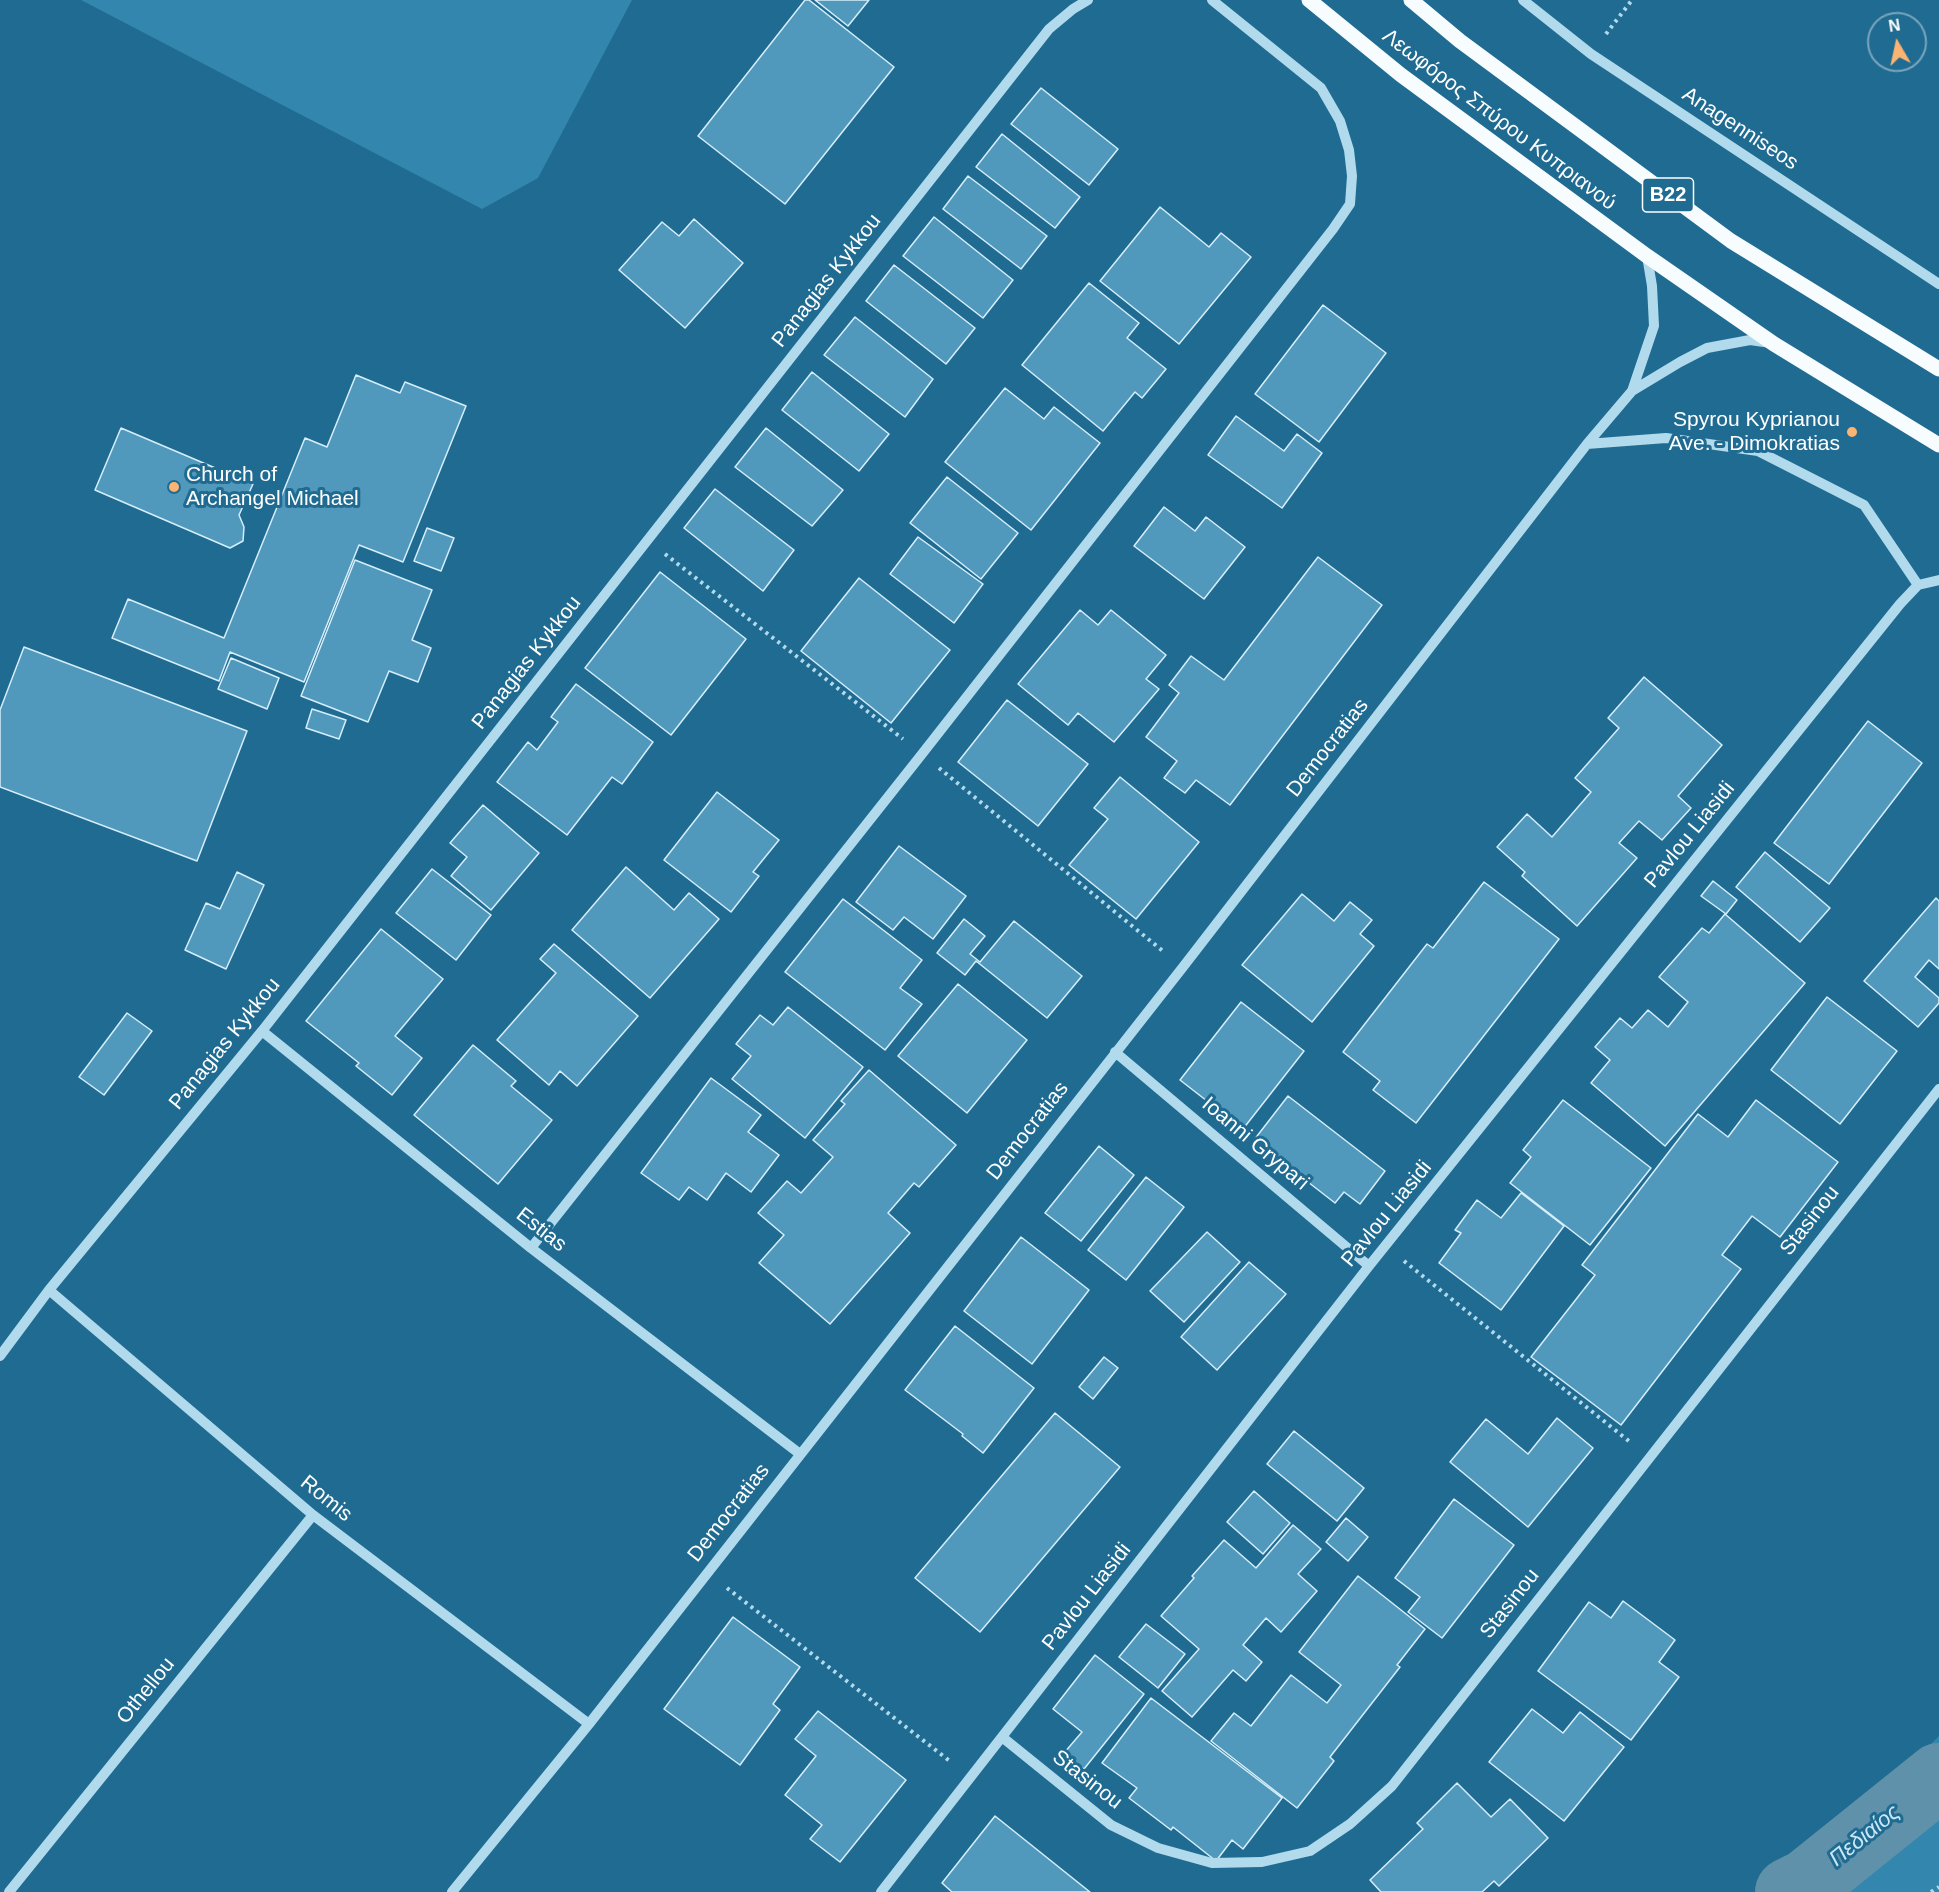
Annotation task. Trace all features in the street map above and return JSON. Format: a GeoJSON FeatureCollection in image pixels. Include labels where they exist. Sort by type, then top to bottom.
{"type":"FeatureCollection","features":[{"type":"Feature","properties":{"kind":"main road","name":"Λεωφόρος Σπύρου Κυπριανού"},"geometry":{"type":"LineString","coordinates":[[1309,0],[1401,75],[1647,256],[1774,344],[1939,445]]}},
{"type":"Feature","properties":{"kind":"main road","name":"Λεωφόρος Σπύρου Κυπριανού"},"geometry":{"type":"LineString","coordinates":[[1411,0],[1460,42],[1731,241],[1939,369]]}},
{"type":"Feature","properties":{"kind":"street","name":"Panagias Kykkou"},"geometry":{"type":"LineString","coordinates":[[0,1356],[49,1290],[262,1031],[1049,29],[1088,0]]}},
{"type":"Feature","properties":{"kind":"street"},"geometry":{"type":"LineString","coordinates":[[531,1248],[922,754],[1333,229],[1350,204],[1352,176],[1349,150],[1340,121],[1321,87],[1212,0]]}},
{"type":"Feature","properties":{"kind":"street","name":"Anagenniseos"},"geometry":{"type":"LineString","coordinates":[[1523,0],[1591,54],[1939,284]]}},
{"type":"Feature","properties":{"kind":"street","name":"Democratias"},"geometry":{"type":"LineString","coordinates":[[1632,391],[1654,326],[1653,286],[1647,256]]}},
{"type":"Feature","properties":{"kind":"street","name":"Democratias"},"geometry":{"type":"LineString","coordinates":[[452,1892],[590,1724],[1114,1052],[1183,967],[1587,444],[1632,391],[1707,348],[1750,340],[1774,344]]}},
{"type":"Feature","properties":{"kind":"street"},"geometry":{"type":"LineString","coordinates":[[1587,444],[1666,438],[1758,451],[1864,505],[1918,585],[1939,580]]}},
{"type":"Feature","properties":{"kind":"street","name":"Pavlou Liasidi"},"geometry":{"type":"LineString","coordinates":[[881,1892],[1370,1266],[1900,604],[1918,585]]}},
{"type":"Feature","properties":{"kind":"street","name":"Estias"},"geometry":{"type":"LineString","coordinates":[[262,1031],[531,1248],[800,1454]]}},
{"type":"Feature","properties":{"kind":"street","name":"Ioanni Grypari"},"geometry":{"type":"LineString","coordinates":[[1114,1052],[1370,1266]]}},
{"type":"Feature","properties":{"kind":"street","name":"Stasinou"},"geometry":{"type":"LineString","coordinates":[[1002,1737],[1111,1825],[1158,1848],[1212,1863],[1262,1862],[1310,1851],[1350,1824],[1392,1786],[1939,1089]]}},
{"type":"Feature","properties":{"kind":"street","name":"Romis"},"geometry":{"type":"LineString","coordinates":[[49,1290],[313,1515],[590,1724]]}},
{"type":"Feature","properties":{"kind":"street","name":"Othellou"},"geometry":{"type":"LineString","coordinates":[[9,1892],[313,1515]]}},
{"type":"Feature","properties":{"kind":"path"},"geometry":{"type":"LineString","coordinates":[[1591,54],[1632,0]]}},
{"type":"Feature","properties":{"kind":"path"},"geometry":{"type":"LineString","coordinates":[[648,541],[922,754],[1183,967]]}},
{"type":"Feature","properties":{"kind":"path"},"geometry":{"type":"LineString","coordinates":[[1386,1247],[1650,1457]]}},
{"type":"Feature","properties":{"kind":"path"},"geometry":{"type":"LineString","coordinates":[[708,1572],[971,1777]]}},
{"type":"Feature","properties":{"kind":"path"},"geometry":{"type":"LineString","coordinates":[[1931,1892],[1939,1887]]}},
{"type":"Feature","properties":{"kind":"shaded area"},"geometry":{"type":"Polygon","coordinates":[[[81,0],[632,0],[538,178],[482,209],[81,0]]]}},
{"type":"Feature","properties":{"kind":"shaded area"},"geometry":{"type":"Polygon","coordinates":[[[1939,1736],[1939,1892],[1780,1892],[1792,1884],[1939,1736]]]}},
{"type":"Feature","properties":{"kind":"building"},"geometry":{"type":"Polygon","coordinates":[[[805,0],[809,0],[894,67],[785,204],[698,136],[805,0]]]}},
{"type":"Feature","properties":{"kind":"building"},"geometry":{"type":"Polygon","coordinates":[[[815,0],[869,0],[848,26],[815,0]]]}},
{"type":"Feature","properties":{"kind":"building"},"geometry":{"type":"Polygon","coordinates":[[[1041,88],[1118,149],[1089,185],[1011,124],[1041,88]]]}},
{"type":"Feature","properties":{"kind":"building"},"geometry":{"type":"Polygon","coordinates":[[[1002,134],[1080,197],[1055,228],[976,167],[1002,134]]]}},
{"type":"Feature","properties":{"kind":"building"},"geometry":{"type":"Polygon","coordinates":[[[968,176],[1047,236],[1021,269],[943,209],[968,176]]]}},
{"type":"Feature","properties":{"kind":"building"},"geometry":{"type":"Polygon","coordinates":[[[1160,207],[1209,247],[1221,233],[1251,257],[1179,344],[1100,281],[1160,207]]]}},
{"type":"Feature","properties":{"kind":"building"},"geometry":{"type":"Polygon","coordinates":[[[934,217],[1013,280],[983,318],[903,256],[934,217]]]}},
{"type":"Feature","properties":{"kind":"building"},"geometry":{"type":"Polygon","coordinates":[[[694,219],[743,263],[685,328],[619,270],[662,222],[679,236],[694,219]]]}},
{"type":"Feature","properties":{"kind":"building"},"geometry":{"type":"Polygon","coordinates":[[[894,265],[975,328],[946,364],[866,301],[894,265]]]}},
{"type":"Feature","properties":{"kind":"building"},"geometry":{"type":"Polygon","coordinates":[[[1089,283],[1139,323],[1127,338],[1166,369],[1142,398],[1135,392],[1103,431],[1022,365],[1089,283]]]}},
{"type":"Feature","properties":{"kind":"building"},"geometry":{"type":"Polygon","coordinates":[[[1323,305],[1386,353],[1319,442],[1255,394],[1323,305]]]}},
{"type":"Feature","properties":{"kind":"building"},"geometry":{"type":"Polygon","coordinates":[[[855,317],[933,379],[905,417],[824,355],[855,317]]]}},
{"type":"Feature","properties":{"kind":"building"},"geometry":{"type":"Polygon","coordinates":[[[812,372],[889,434],[859,471],[782,410],[812,372]]]}},
{"type":"Feature","properties":{"kind":"building"},"geometry":{"type":"Polygon","coordinates":[[[356,375],[400,393],[405,382],[466,406],[403,562],[359,545],[304,682],[230,652],[219,681],[112,638],[128,599],[224,638],[305,438],[327,447],[356,375]]]}},
{"type":"Feature","properties":{"kind":"building"},"geometry":{"type":"Polygon","coordinates":[[[1005,388],[1044,419],[1054,407],[1100,443],[1031,530],[945,462],[1005,388]]]}},
{"type":"Feature","properties":{"kind":"building"},"geometry":{"type":"Polygon","coordinates":[[[1236,416],[1284,451],[1297,434],[1322,453],[1282,508],[1208,455],[1236,416]]]}},
{"type":"Feature","properties":{"kind":"building","name":"Church of Archangel Michael"},"geometry":{"type":"Polygon","coordinates":[[[121,428],[253,484],[239,515],[244,527],[243,541],[230,548],[95,490],[121,428]]]}},
{"type":"Feature","properties":{"kind":"building"},"geometry":{"type":"Polygon","coordinates":[[[766,428],[843,490],[812,526],[735,467],[766,428]]]}},
{"type":"Feature","properties":{"kind":"building"},"geometry":{"type":"Polygon","coordinates":[[[947,477],[1018,533],[981,579],[910,523],[947,477]]]}},
{"type":"Feature","properties":{"kind":"building"},"geometry":{"type":"Polygon","coordinates":[[[715,489],[794,550],[763,591],[684,528],[715,489]]]}},
{"type":"Feature","properties":{"kind":"building"},"geometry":{"type":"Polygon","coordinates":[[[1164,507],[1195,531],[1206,517],[1245,547],[1204,599],[1134,546],[1164,507]]]}},
{"type":"Feature","properties":{"kind":"building"},"geometry":{"type":"Polygon","coordinates":[[[427,528],[454,538],[441,571],[414,561],[427,528]]]}},
{"type":"Feature","properties":{"kind":"building"},"geometry":{"type":"Polygon","coordinates":[[[918,537],[983,584],[954,623],[890,574],[918,537]]]}},
{"type":"Feature","properties":{"kind":"building"},"geometry":{"type":"Polygon","coordinates":[[[1318,557],[1382,605],[1230,805],[1196,780],[1185,793],[1164,778],[1177,761],[1146,737],[1179,693],[1169,685],[1191,656],[1224,680],[1318,557]]]}},
{"type":"Feature","properties":{"kind":"building"},"geometry":{"type":"Polygon","coordinates":[[[355,560],[432,590],[412,640],[431,648],[418,682],[389,671],[368,722],[301,696],[355,560]]]}},
{"type":"Feature","properties":{"kind":"building"},"geometry":{"type":"Polygon","coordinates":[[[660,572],[746,639],[671,735],[585,668],[660,572]]]}},
{"type":"Feature","properties":{"kind":"building"},"geometry":{"type":"Polygon","coordinates":[[[859,578],[950,650],[891,723],[801,651],[859,578]]]}},
{"type":"Feature","properties":{"kind":"building"},"geometry":{"type":"Polygon","coordinates":[[[1080,610],[1098,625],[1111,610],[1166,655],[1146,679],[1159,689],[1114,742],[1078,713],[1068,725],[1018,684],[1080,610]]]}},
{"type":"Feature","properties":{"kind":"building"},"geometry":{"type":"Polygon","coordinates":[[[24,647],[247,731],[197,861],[0,787],[0,710],[24,647]]]}},
{"type":"Feature","properties":{"kind":"building"},"geometry":{"type":"Polygon","coordinates":[[[231,658],[279,678],[267,709],[218,689],[231,658]]]}},
{"type":"Feature","properties":{"kind":"building"},"geometry":{"type":"Polygon","coordinates":[[[1644,677],[1722,745],[1678,796],[1691,808],[1662,840],[1639,821],[1619,843],[1637,858],[1577,926],[1522,876],[1525,872],[1497,847],[1527,814],[1552,837],[1591,792],[1575,778],[1619,728],[1608,718],[1644,677]]]}},
{"type":"Feature","properties":{"kind":"building"},"geometry":{"type":"Polygon","coordinates":[[[576,684],[653,742],[622,784],[612,777],[567,835],[497,782],[528,742],[537,750],[558,722],[551,717],[576,684]]]}},
{"type":"Feature","properties":{"kind":"building"},"geometry":{"type":"Polygon","coordinates":[[[1007,700],[1088,764],[1038,826],[958,762],[1007,700]]]}},
{"type":"Feature","properties":{"kind":"building"},"geometry":{"type":"Polygon","coordinates":[[[312,709],[346,720],[339,739],[306,728],[312,709]]]}},
{"type":"Feature","properties":{"kind":"building"},"geometry":{"type":"Polygon","coordinates":[[[1868,721],[1922,763],[1829,884],[1774,843],[1868,721]]]}},
{"type":"Feature","properties":{"kind":"building"},"geometry":{"type":"Polygon","coordinates":[[[1120,777],[1199,842],[1136,919],[1069,865],[1108,819],[1094,808],[1120,777]]]}},
{"type":"Feature","properties":{"kind":"building"},"geometry":{"type":"Polygon","coordinates":[[[717,792],[779,840],[753,872],[759,876],[731,912],[664,860],[717,792]]]}},
{"type":"Feature","properties":{"kind":"building"},"geometry":{"type":"Polygon","coordinates":[[[483,805],[539,853],[491,910],[451,876],[467,857],[450,843],[483,805]]]}},
{"type":"Feature","properties":{"kind":"building"},"geometry":{"type":"Polygon","coordinates":[[[899,846],[966,896],[933,939],[904,917],[893,930],[856,902],[899,846]]]}},
{"type":"Feature","properties":{"kind":"building"},"geometry":{"type":"Polygon","coordinates":[[[1765,852],[1830,908],[1800,942],[1736,887],[1765,852]]]}},
{"type":"Feature","properties":{"kind":"building"},"geometry":{"type":"Polygon","coordinates":[[[626,867],[674,910],[689,893],[719,919],[650,998],[572,930],[626,867]]]}},
{"type":"Feature","properties":{"kind":"building"},"geometry":{"type":"Polygon","coordinates":[[[432,869],[491,915],[456,960],[396,913],[432,869]]]}},
{"type":"Feature","properties":{"kind":"building"},"geometry":{"type":"Polygon","coordinates":[[[237,872],[264,885],[226,969],[185,950],[206,903],[220,909],[237,872]]]}},
{"type":"Feature","properties":{"kind":"building"},"geometry":{"type":"Polygon","coordinates":[[[1713,881],[1737,900],[1726,914],[1701,896],[1713,881]]]}},
{"type":"Feature","properties":{"kind":"building"},"geometry":{"type":"Polygon","coordinates":[[[1484,882],[1559,939],[1416,1123],[1373,1090],[1380,1081],[1343,1052],[1427,944],[1433,948],[1484,882]]]}},
{"type":"Feature","properties":{"kind":"building"},"geometry":{"type":"Polygon","coordinates":[[[1302,894],[1334,921],[1350,902],[1372,920],[1360,934],[1374,946],[1312,1022],[1242,965],[1302,894]]]}},
{"type":"Feature","properties":{"kind":"building"},"geometry":{"type":"Polygon","coordinates":[[[1936,898],[1939,901],[1939,969],[1929,960],[1915,977],[1939,998],[1939,1003],[1918,1027],[1864,981],[1936,898]]]}},
{"type":"Feature","properties":{"kind":"building"},"geometry":{"type":"Polygon","coordinates":[[[843,899],[922,960],[900,988],[922,1004],[885,1050],[785,972],[843,899]]]}},
{"type":"Feature","properties":{"kind":"building"},"geometry":{"type":"Polygon","coordinates":[[[1725,914],[1805,983],[1665,1146],[1591,1083],[1610,1060],[1595,1047],[1620,1018],[1632,1028],[1648,1010],[1668,1027],[1688,1002],[1659,977],[1702,928],[1709,933],[1725,914]]]}},
{"type":"Feature","properties":{"kind":"building"},"geometry":{"type":"Polygon","coordinates":[[[964,919],[985,936],[970,954],[980,962],[1014,921],[1082,976],[1047,1018],[976,961],[965,975],[937,953],[964,919]]]}},
{"type":"Feature","properties":{"kind":"building"},"geometry":{"type":"Polygon","coordinates":[[[381,929],[443,979],[395,1036],[422,1058],[392,1095],[356,1066],[359,1063],[306,1021],[381,929]]]}},
{"type":"Feature","properties":{"kind":"building"},"geometry":{"type":"Polygon","coordinates":[[[554,944],[638,1016],[577,1086],[560,1071],[549,1085],[497,1040],[556,973],[540,959],[554,944]]]}},
{"type":"Feature","properties":{"kind":"building"},"geometry":{"type":"Polygon","coordinates":[[[958,984],[1027,1040],[967,1113],[898,1056],[958,984]]]}},
{"type":"Feature","properties":{"kind":"building"},"geometry":{"type":"Polygon","coordinates":[[[1827,997],[1897,1051],[1840,1124],[1771,1070],[1827,997]]]}},
{"type":"Feature","properties":{"kind":"building"},"geometry":{"type":"Polygon","coordinates":[[[1241,1002],[1304,1051],[1243,1129],[1180,1080],[1241,1002]]]}},
{"type":"Feature","properties":{"kind":"building"},"geometry":{"type":"Polygon","coordinates":[[[788,1007],[863,1067],[805,1138],[732,1079],[751,1056],[736,1044],[760,1015],[773,1025],[788,1007]]]}},
{"type":"Feature","properties":{"kind":"building"},"geometry":{"type":"Polygon","coordinates":[[[127,1013],[152,1031],[104,1095],[79,1077],[127,1013]]]}},
{"type":"Feature","properties":{"kind":"building"},"geometry":{"type":"Polygon","coordinates":[[[473,1045],[516,1081],[511,1086],[552,1120],[498,1184],[414,1115],[473,1045]]]}},
{"type":"Feature","properties":{"kind":"building"},"geometry":{"type":"Polygon","coordinates":[[[869,1070],[956,1145],[919,1187],[914,1183],[888,1213],[910,1233],[830,1324],[759,1263],[784,1235],[758,1213],[787,1181],[801,1193],[833,1157],[813,1140],[845,1104],[841,1101],[869,1070]]]}},
{"type":"Feature","properties":{"kind":"building"},"geometry":{"type":"Polygon","coordinates":[[[711,1078],[761,1115],[748,1132],[779,1155],[751,1192],[726,1173],[707,1200],[689,1187],[679,1200],[641,1173],[711,1078]]]}},
{"type":"Feature","properties":{"kind":"building"},"geometry":{"type":"Polygon","coordinates":[[[1288,1096],[1385,1171],[1360,1204],[1344,1192],[1335,1203],[1254,1140],[1288,1096]]]}},
{"type":"Feature","properties":{"kind":"building"},"geometry":{"type":"Polygon","coordinates":[[[1563,1100],[1651,1168],[1590,1245],[1510,1183],[1531,1157],[1523,1150],[1563,1100]]]}},
{"type":"Feature","properties":{"kind":"building"},"geometry":{"type":"Polygon","coordinates":[[[1756,1100],[1838,1162],[1780,1237],[1752,1216],[1722,1255],[1741,1269],[1621,1425],[1531,1357],[1595,1275],[1582,1265],[1698,1114],[1728,1137],[1756,1100]]]}},
{"type":"Feature","properties":{"kind":"building"},"geometry":{"type":"Polygon","coordinates":[[[1099,1146],[1134,1175],[1081,1241],[1045,1213],[1099,1146]]]}},
{"type":"Feature","properties":{"kind":"building"},"geometry":{"type":"Polygon","coordinates":[[[1146,1177],[1184,1207],[1126,1280],[1088,1250],[1146,1177]]]}},
{"type":"Feature","properties":{"kind":"building"},"geometry":{"type":"Polygon","coordinates":[[[1521,1193],[1564,1226],[1501,1310],[1439,1263],[1461,1233],[1455,1230],[1477,1200],[1501,1218],[1521,1193]]]}},
{"type":"Feature","properties":{"kind":"building"},"geometry":{"type":"Polygon","coordinates":[[[1207,1232],[1240,1262],[1184,1322],[1150,1291],[1207,1232]]]}},
{"type":"Feature","properties":{"kind":"building"},"geometry":{"type":"Polygon","coordinates":[[[1021,1237],[1089,1290],[1032,1364],[964,1311],[1021,1237]]]}},
{"type":"Feature","properties":{"kind":"building"},"geometry":{"type":"Polygon","coordinates":[[[1249,1262],[1286,1294],[1217,1370],[1181,1337],[1249,1262]]]}},
{"type":"Feature","properties":{"kind":"building"},"geometry":{"type":"Polygon","coordinates":[[[955,1326],[1034,1388],[983,1453],[962,1436],[963,1434],[905,1390],[955,1326]]]}},
{"type":"Feature","properties":{"kind":"building"},"geometry":{"type":"Polygon","coordinates":[[[1104,1357],[1118,1368],[1093,1399],[1079,1387],[1104,1357]]]}},
{"type":"Feature","properties":{"kind":"building"},"geometry":{"type":"Polygon","coordinates":[[[1055,1413],[1120,1467],[980,1632],[915,1578],[1055,1413]]]}},
{"type":"Feature","properties":{"kind":"building"},"geometry":{"type":"Polygon","coordinates":[[[1557,1418],[1593,1448],[1528,1527],[1450,1462],[1486,1419],[1528,1454],[1557,1418]]]}},
{"type":"Feature","properties":{"kind":"building"},"geometry":{"type":"Polygon","coordinates":[[[1294,1431],[1364,1488],[1337,1521],[1267,1464],[1294,1431]]]}},
{"type":"Feature","properties":{"kind":"building"},"geometry":{"type":"Polygon","coordinates":[[[1254,1491],[1290,1523],[1263,1554],[1227,1522],[1254,1491]]]}},
{"type":"Feature","properties":{"kind":"building"},"geometry":{"type":"Polygon","coordinates":[[[1454,1499],[1514,1545],[1442,1638],[1408,1612],[1420,1597],[1395,1578],[1454,1499]]]}},
{"type":"Feature","properties":{"kind":"building"},"geometry":{"type":"Polygon","coordinates":[[[1346,1518],[1368,1537],[1348,1561],[1326,1542],[1346,1518]]]}},
{"type":"Feature","properties":{"kind":"building"},"geometry":{"type":"Polygon","coordinates":[[[1293,1525],[1321,1549],[1298,1574],[1317,1591],[1281,1632],[1266,1618],[1243,1645],[1262,1662],[1246,1681],[1233,1670],[1192,1717],[1162,1691],[1199,1649],[1161,1616],[1224,1540],[1256,1568],[1293,1525]]]}},
{"type":"Feature","properties":{"kind":"building"},"geometry":{"type":"Polygon","coordinates":[[[1358,1576],[1425,1629],[1397,1665],[1400,1667],[1330,1757],[1334,1761],[1297,1808],[1211,1741],[1234,1713],[1251,1726],[1291,1675],[1327,1703],[1341,1685],[1299,1652],[1358,1576]]]}},
{"type":"Feature","properties":{"kind":"building"},"geometry":{"type":"Polygon","coordinates":[[[1623,1601],[1675,1640],[1659,1662],[1679,1677],[1631,1740],[1538,1671],[1589,1602],[1611,1618],[1623,1601]]]}},
{"type":"Feature","properties":{"kind":"building"},"geometry":{"type":"Polygon","coordinates":[[[733,1617],[800,1667],[773,1704],[780,1710],[740,1765],[664,1709],[733,1617]]]}},
{"type":"Feature","properties":{"kind":"building"},"geometry":{"type":"Polygon","coordinates":[[[1146,1624],[1185,1654],[1158,1688],[1119,1657],[1146,1624]]]}},
{"type":"Feature","properties":{"kind":"building"},"geometry":{"type":"Polygon","coordinates":[[[1095,1655],[1144,1694],[1084,1769],[1064,1753],[1082,1732],[1053,1709],[1095,1655]]]}},
{"type":"Feature","properties":{"kind":"building"},"geometry":{"type":"Polygon","coordinates":[[[1151,1698],[1282,1798],[1243,1849],[1232,1840],[1216,1861],[1173,1827],[1171,1830],[1129,1798],[1137,1788],[1102,1763],[1151,1698]]]}},
{"type":"Feature","properties":{"kind":"building"},"geometry":{"type":"Polygon","coordinates":[[[1532,1709],[1563,1733],[1580,1712],[1624,1747],[1564,1821],[1489,1762],[1532,1709]]]}},
{"type":"Feature","properties":{"kind":"building"},"geometry":{"type":"Polygon","coordinates":[[[818,1711],[906,1780],[840,1862],[810,1839],[822,1825],[785,1795],[816,1756],[795,1739],[818,1711]]]}},
{"type":"Feature","properties":{"kind":"building"},"geometry":{"type":"Polygon","coordinates":[[[1457,1783],[1491,1817],[1510,1799],[1548,1838],[1499,1886],[1494,1881],[1482,1892],[1381,1892],[1370,1880],[1423,1829],[1417,1823],[1457,1783]]]}},
{"type":"Feature","properties":{"kind":"building"},"geometry":{"type":"Polygon","coordinates":[[[995,1816],[1090,1892],[952,1892],[942,1883],[995,1816]]]}},
{"type":"Feature","properties":{"kind":"waterway","name":"Πεδιαίος"},"geometry":{"type":"LineString","coordinates":[[1789,1892],[1807,1883],[1939,1777]]}},
{"type":"Feature","properties":{"kind":"place","name":"Spyrou Kyprianou Ave. - Dimokratias"},"geometry":{"type":"Point","coordinates":[1852,432]}},
{"type":"Feature","properties":{"kind":"place","name":"Church of Archangel Michael"},"geometry":{"type":"Point","coordinates":[174,487]}}]}
